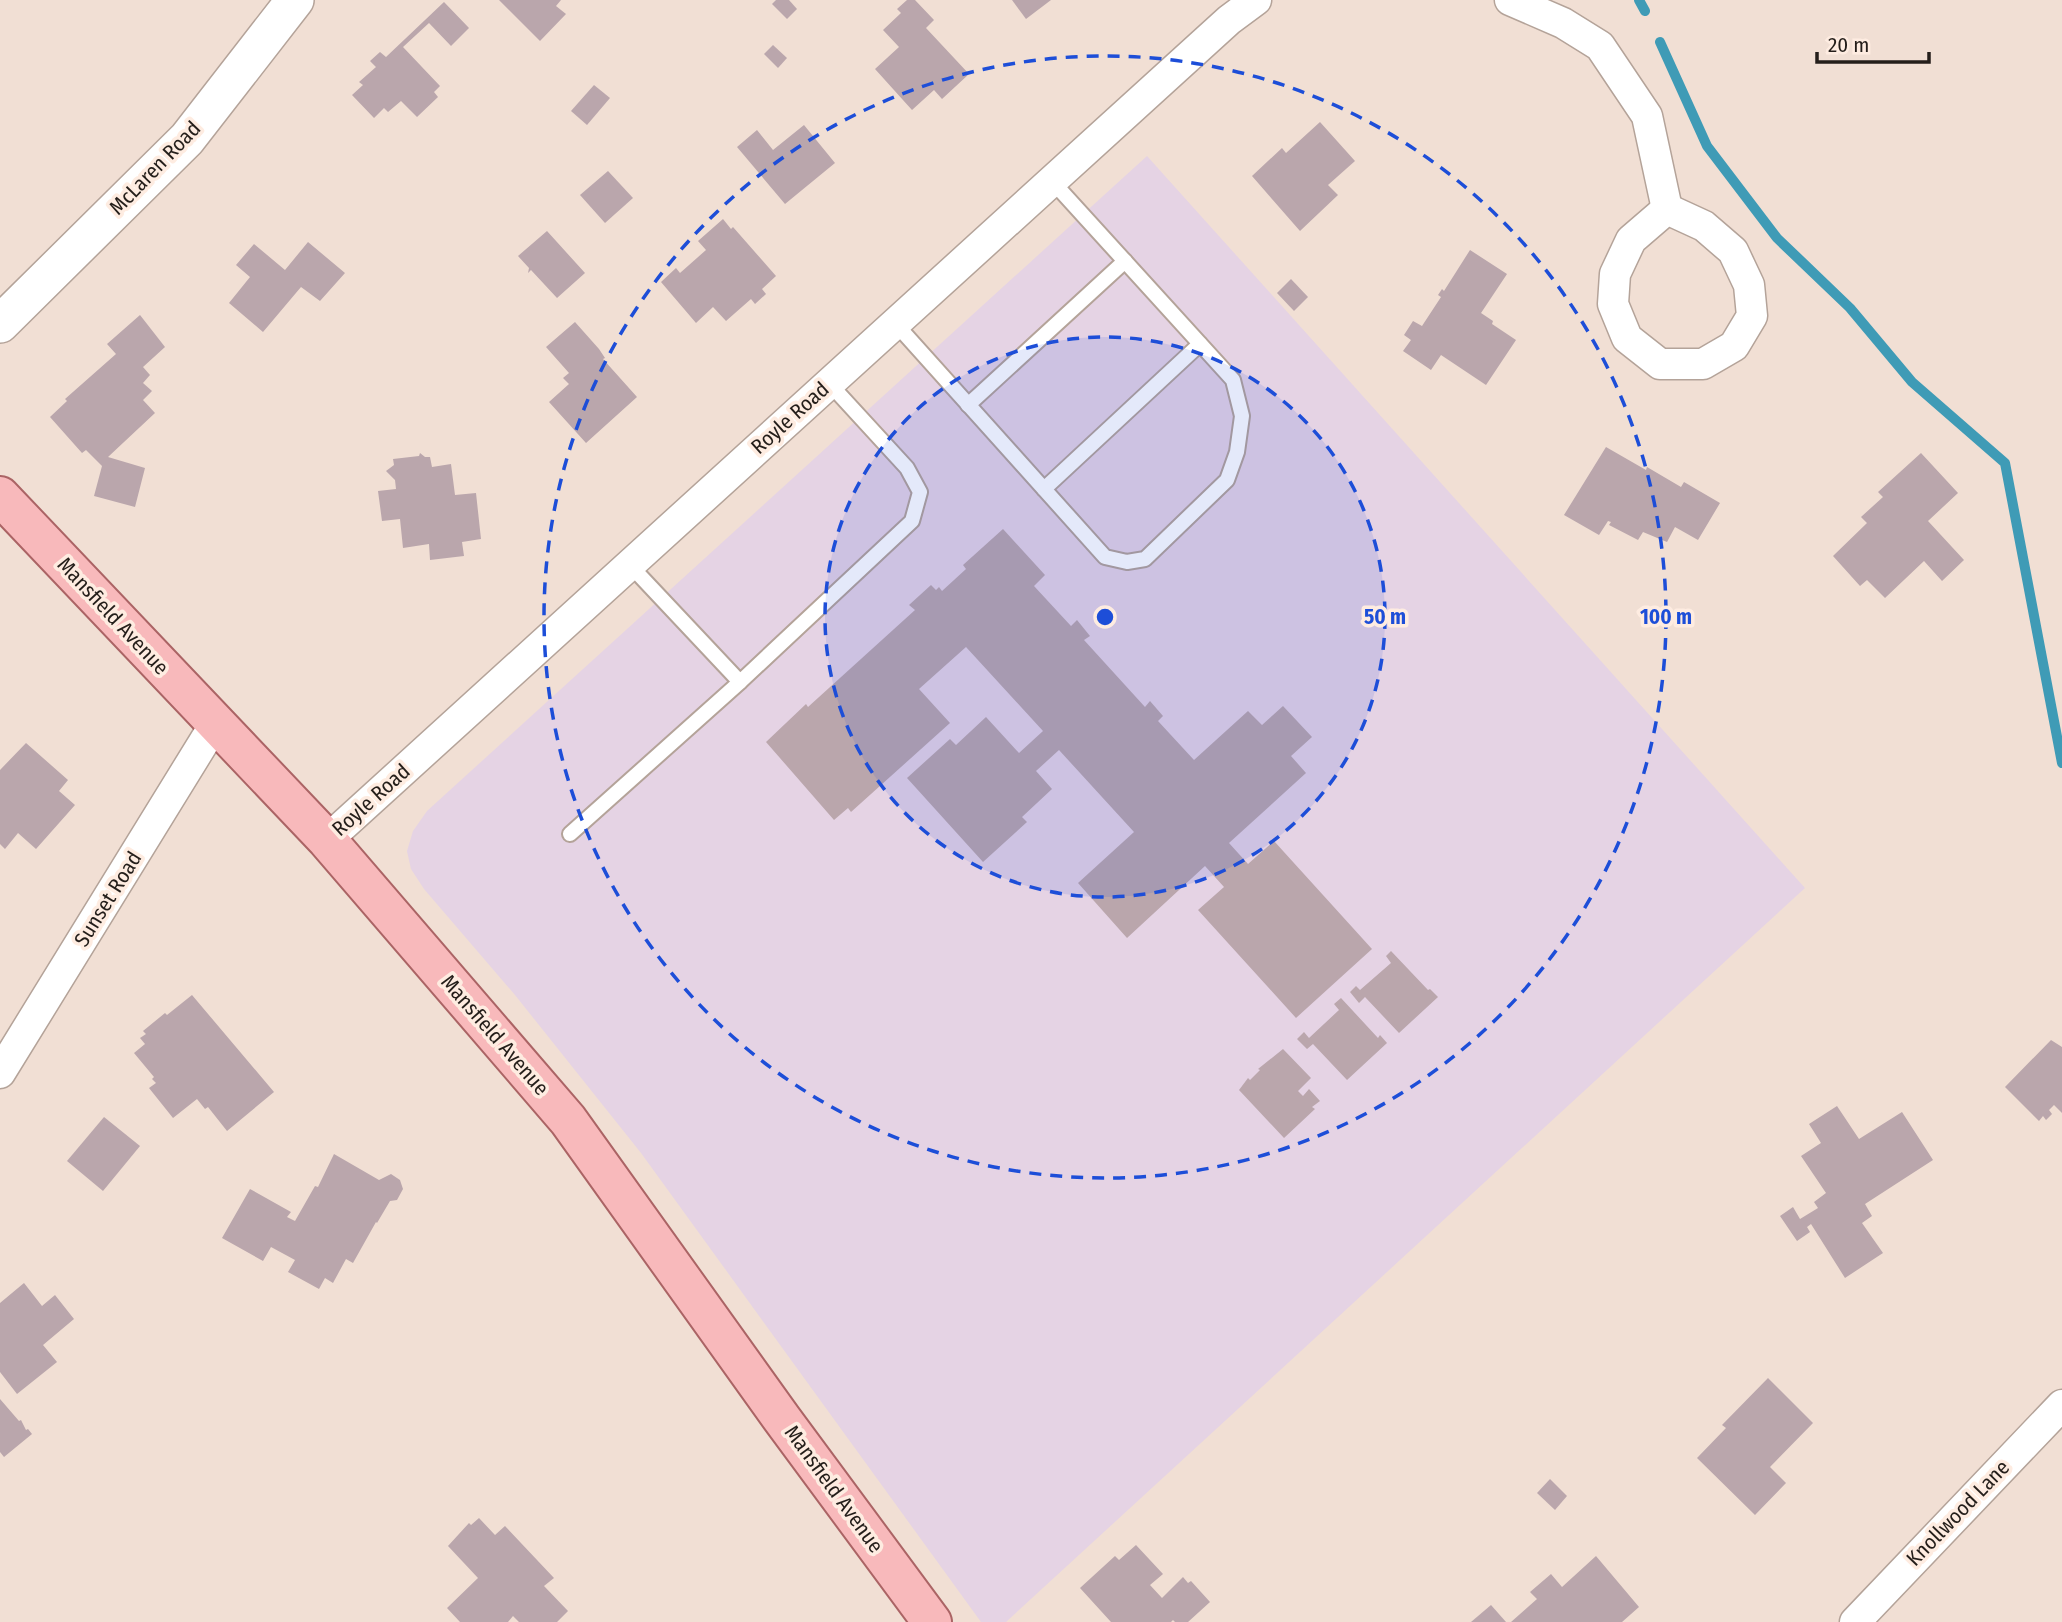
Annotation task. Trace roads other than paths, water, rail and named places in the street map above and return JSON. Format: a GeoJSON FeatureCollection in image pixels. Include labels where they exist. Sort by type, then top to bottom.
{"type":"FeatureCollection","features":[{"type":"Feature","properties":{"kind":"main road","name":"Mansfield Avenue"},"geometry":{"type":"LineString","coordinates":[[0,496],[327,840],[568,1120],[782,1419],[932,1622]]}},
{"type":"Feature","properties":{"kind":"street","name":"McLaren Road"},"geometry":{"type":"LineString","coordinates":[[0,324],[187,139],[295,0]]}},
{"type":"Feature","properties":{"kind":"street","name":"Royle Road"},"geometry":{"type":"LineString","coordinates":[[327,840],[1229,20],[1256,0]]}},
{"type":"Feature","properties":{"kind":"street"},"geometry":{"type":"LineString","coordinates":[[1510,0],[1563,23],[1600,46],[1647,116],[1667,209]]}},
{"type":"Feature","properties":{"kind":"street"},"geometry":{"type":"LineString","coordinates":[[1667,209],[1704,226],[1732,251],[1749,285],[1752,316],[1734,346],[1703,364],[1660,364],[1627,338],[1614,304],[1615,274],[1630,240],[1667,209]]}},
{"type":"Feature","properties":{"kind":"street","name":"Sunset Road"},"geometry":{"type":"LineString","coordinates":[[0,1073],[215,724]]}},
{"type":"Feature","properties":{"kind":"street","name":"Knollwood Lane"},"geometry":{"type":"LineString","coordinates":[[1855,1622],[2062,1405]]}},
{"type":"Feature","properties":{"kind":"lane"},"geometry":{"type":"LineString","coordinates":[[895,323],[1105,557],[1126,562],[1145,559],[1227,480],[1237,452],[1242,416],[1233,380],[1052,181]]}},
{"type":"Feature","properties":{"kind":"lane"},"geometry":{"type":"LineString","coordinates":[[968,405],[1125,261]]}},
{"type":"Feature","properties":{"kind":"lane"},"geometry":{"type":"LineString","coordinates":[[1044,489],[1200,344]]}},
{"type":"Feature","properties":{"kind":"lane"},"geometry":{"type":"LineString","coordinates":[[570,834],[740,682],[912,521],[920,492],[907,468],[829,383]]}},
{"type":"Feature","properties":{"kind":"lane"},"geometry":{"type":"LineString","coordinates":[[629,564],[740,682]]}},
{"type":"Feature","properties":{"kind":"waterway"},"geometry":{"type":"LineString","coordinates":[[1639,0],[1645,11]]}},
{"type":"Feature","properties":{"kind":"waterway"},"geometry":{"type":"LineString","coordinates":[[1660,42],[1707,146],[1777,238],[1850,308],[1912,382],[2005,463],[2062,763]]}}]}
